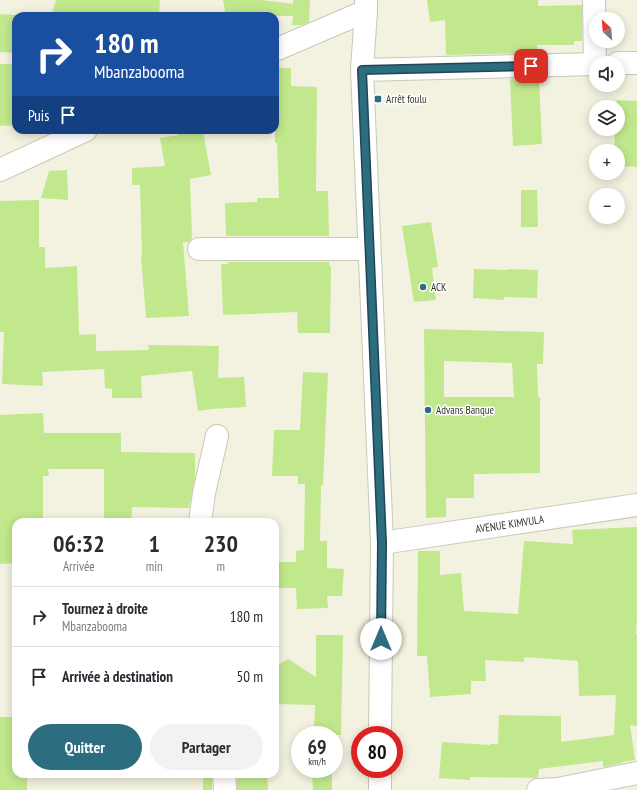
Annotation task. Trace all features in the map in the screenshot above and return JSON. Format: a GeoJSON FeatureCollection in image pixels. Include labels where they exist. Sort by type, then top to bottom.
{"type":"FeatureCollection","features":[{"type":"Feature","properties":{"kind":"main road"},"geometry":{"type":"LineString","coordinates":[[594,0],[595,56]]}},
{"type":"Feature","properties":{"kind":"main road"},"geometry":{"type":"LineString","coordinates":[[279,48],[366,6],[362,70],[382,543],[380,726]]}},
{"type":"Feature","properties":{"kind":"main road"},"geometry":{"type":"LineString","coordinates":[[625,63],[637,63]]}},
{"type":"Feature","properties":{"kind":"main road"},"geometry":{"type":"LineString","coordinates":[[362,70],[589,64]]}},
{"type":"Feature","properties":{"kind":"main road"},"geometry":{"type":"LineString","coordinates":[[0,170],[77,134]]}},
{"type":"Feature","properties":{"kind":"main road"},"geometry":{"type":"LineString","coordinates":[[199,249],[369,249]]}},
{"type":"Feature","properties":{"kind":"main road"},"geometry":{"type":"LineString","coordinates":[[201,518],[204,493],[218,436]]}},
{"type":"Feature","properties":{"kind":"main road","name":"AVENUE KIMVULA"},"geometry":{"type":"LineString","coordinates":[[382,543],[637,505]]}},
{"type":"Feature","properties":{"kind":"main road"},"geometry":{"type":"LineString","coordinates":[[538,790],[558,789],[637,773]]}},
{"type":"Feature","properties":{"kind":"main road"},"geometry":{"type":"LineString","coordinates":[[224,778],[225,790]]}},
{"type":"Feature","properties":{"kind":"main road"},"geometry":{"type":"LineString","coordinates":[[380,778],[380,790]]}},
{"type":"Feature","properties":{"kind":"building"},"geometry":{"type":"Polygon","coordinates":[[[56,0],[160,0],[159,12],[52,12],[56,0]]]}},
{"type":"Feature","properties":{"kind":"building"},"geometry":{"type":"Polygon","coordinates":[[[223,0],[262,0],[293,4],[293,0],[310,0],[309,22],[302,25],[292,25],[293,16],[279,16],[279,12],[225,12],[223,0]]]}},
{"type":"Feature","properties":{"kind":"building"},"geometry":{"type":"Polygon","coordinates":[[[427,0],[538,0],[538,6],[582,5],[582,41],[574,41],[574,45],[537,45],[538,53],[446,55],[445,20],[430,22],[427,0]]]}},
{"type":"Feature","properties":{"kind":"building"},"geometry":{"type":"Polygon","coordinates":[[[0,14],[12,15],[12,53],[0,52],[0,14]]]}},
{"type":"Feature","properties":{"kind":"building"},"geometry":{"type":"Polygon","coordinates":[[[0,64],[12,64],[12,125],[0,126],[0,64]]]}},
{"type":"Feature","properties":{"kind":"building"},"geometry":{"type":"Polygon","coordinates":[[[279,68],[291,68],[291,86],[317,87],[316,191],[328,191],[329,236],[226,236],[225,203],[257,202],[257,198],[279,198],[277,143],[275,143],[275,134],[279,134],[279,68]]]}},
{"type":"Feature","properties":{"kind":"building"},"geometry":{"type":"Polygon","coordinates":[[[539,78],[542,144],[513,146],[510,79],[539,78]]]}},
{"type":"Feature","properties":{"kind":"building"},"geometry":{"type":"Polygon","coordinates":[[[625,100],[637,101],[637,167],[625,166],[625,144],[614,144],[615,136],[625,136],[625,100]]]}},
{"type":"Feature","properties":{"kind":"building"},"geometry":{"type":"Polygon","coordinates":[[[203,134],[211,175],[190,179],[192,238],[189,242],[183,242],[189,316],[146,318],[141,256],[140,185],[132,185],[132,168],[165,166],[160,138],[179,135],[203,134]]]}},
{"type":"Feature","properties":{"kind":"building"},"geometry":{"type":"Polygon","coordinates":[[[67,170],[68,200],[41,198],[49,171],[67,170]]]}},
{"type":"Feature","properties":{"kind":"building"},"geometry":{"type":"Polygon","coordinates":[[[521,190],[537,190],[538,227],[521,227],[521,190]]]}},
{"type":"Feature","properties":{"kind":"building"},"geometry":{"type":"Polygon","coordinates":[[[39,200],[39,247],[45,247],[45,268],[77,266],[79,335],[96,334],[96,351],[149,350],[148,345],[219,346],[218,378],[244,377],[246,407],[198,411],[192,371],[141,376],[142,398],[112,398],[112,389],[105,388],[104,369],[42,372],[43,386],[2,384],[4,332],[0,332],[0,201],[39,200]]]}},
{"type":"Feature","properties":{"kind":"building"},"geometry":{"type":"Polygon","coordinates":[[[431,222],[438,267],[432,268],[436,300],[414,302],[402,226],[431,222]]]}},
{"type":"Feature","properties":{"kind":"building"},"geometry":{"type":"Polygon","coordinates":[[[227,262],[329,262],[329,266],[331,266],[330,333],[298,333],[297,312],[223,315],[221,264],[228,264],[227,262]]]}},
{"type":"Feature","properties":{"kind":"building"},"geometry":{"type":"Polygon","coordinates":[[[474,269],[538,270],[537,298],[504,297],[504,300],[473,298],[474,269]]]}},
{"type":"Feature","properties":{"kind":"building"},"geometry":{"type":"Polygon","coordinates":[[[424,329],[544,332],[543,364],[537,364],[538,397],[540,397],[540,473],[474,474],[474,498],[446,498],[446,517],[426,518],[424,329]],[[444,361],[444,397],[514,397],[512,363],[444,361]]]}},
{"type":"Feature","properties":{"kind":"building"},"geometry":{"type":"Polygon","coordinates":[[[303,372],[328,373],[323,485],[321,485],[320,541],[327,541],[327,568],[344,569],[342,596],[327,596],[328,608],[297,609],[296,588],[279,588],[279,562],[296,562],[296,551],[304,550],[305,484],[298,484],[298,476],[272,476],[274,430],[300,430],[303,372]]]}},
{"type":"Feature","properties":{"kind":"building"},"geometry":{"type":"Polygon","coordinates":[[[43,413],[44,433],[121,433],[121,452],[195,453],[195,478],[189,508],[132,507],[131,518],[104,518],[104,469],[48,469],[49,476],[43,476],[43,518],[12,518],[12,563],[0,564],[0,415],[43,413]]]}},
{"type":"Feature","properties":{"kind":"building"},"geometry":{"type":"Polygon","coordinates":[[[637,527],[637,726],[630,725],[635,760],[603,767],[603,761],[539,769],[538,777],[536,778],[470,777],[470,780],[439,778],[442,742],[490,745],[498,744],[499,715],[561,716],[561,742],[614,735],[616,695],[579,696],[578,661],[524,657],[524,662],[485,660],[486,681],[471,681],[471,694],[430,697],[427,656],[417,656],[418,551],[440,551],[440,575],[461,573],[464,611],[518,614],[524,541],[573,544],[572,530],[637,527]]]}},
{"type":"Feature","properties":{"kind":"building"},"geometry":{"type":"Polygon","coordinates":[[[316,635],[343,635],[341,726],[314,726],[315,705],[279,704],[279,664],[288,659],[316,677],[316,635]]]}},
{"type":"Feature","properties":{"kind":"building"},"geometry":{"type":"Polygon","coordinates":[[[0,717],[12,717],[12,778],[27,778],[27,790],[0,790],[0,717]]]}},
{"type":"Feature","properties":{"kind":"building"},"geometry":{"type":"Polygon","coordinates":[[[203,778],[212,778],[212,790],[203,790],[203,778]]]}},
{"type":"Feature","properties":{"kind":"building"},"geometry":{"type":"Polygon","coordinates":[[[237,778],[267,778],[268,790],[237,790],[237,778]]]}},
{"type":"Feature","properties":{"kind":"building"},"geometry":{"type":"Polygon","coordinates":[[[312,778],[332,778],[332,790],[313,790],[312,778]]]}},
{"type":"Feature","properties":{"kind":"place","name":"Arrêt foulu"},"geometry":{"type":"Point","coordinates":[378,99]}},
{"type":"Feature","properties":{"kind":"place","name":"ACK"},"geometry":{"type":"Point","coordinates":[423,287]}},
{"type":"Feature","properties":{"kind":"place","name":"Advans Banque"},"geometry":{"type":"Point","coordinates":[428,410]}},
{"type":"Feature","properties":{"kind":"route"},"geometry":{"type":"LineString","coordinates":[[381,639],[382,543],[362,70],[531,66]]}}]}
